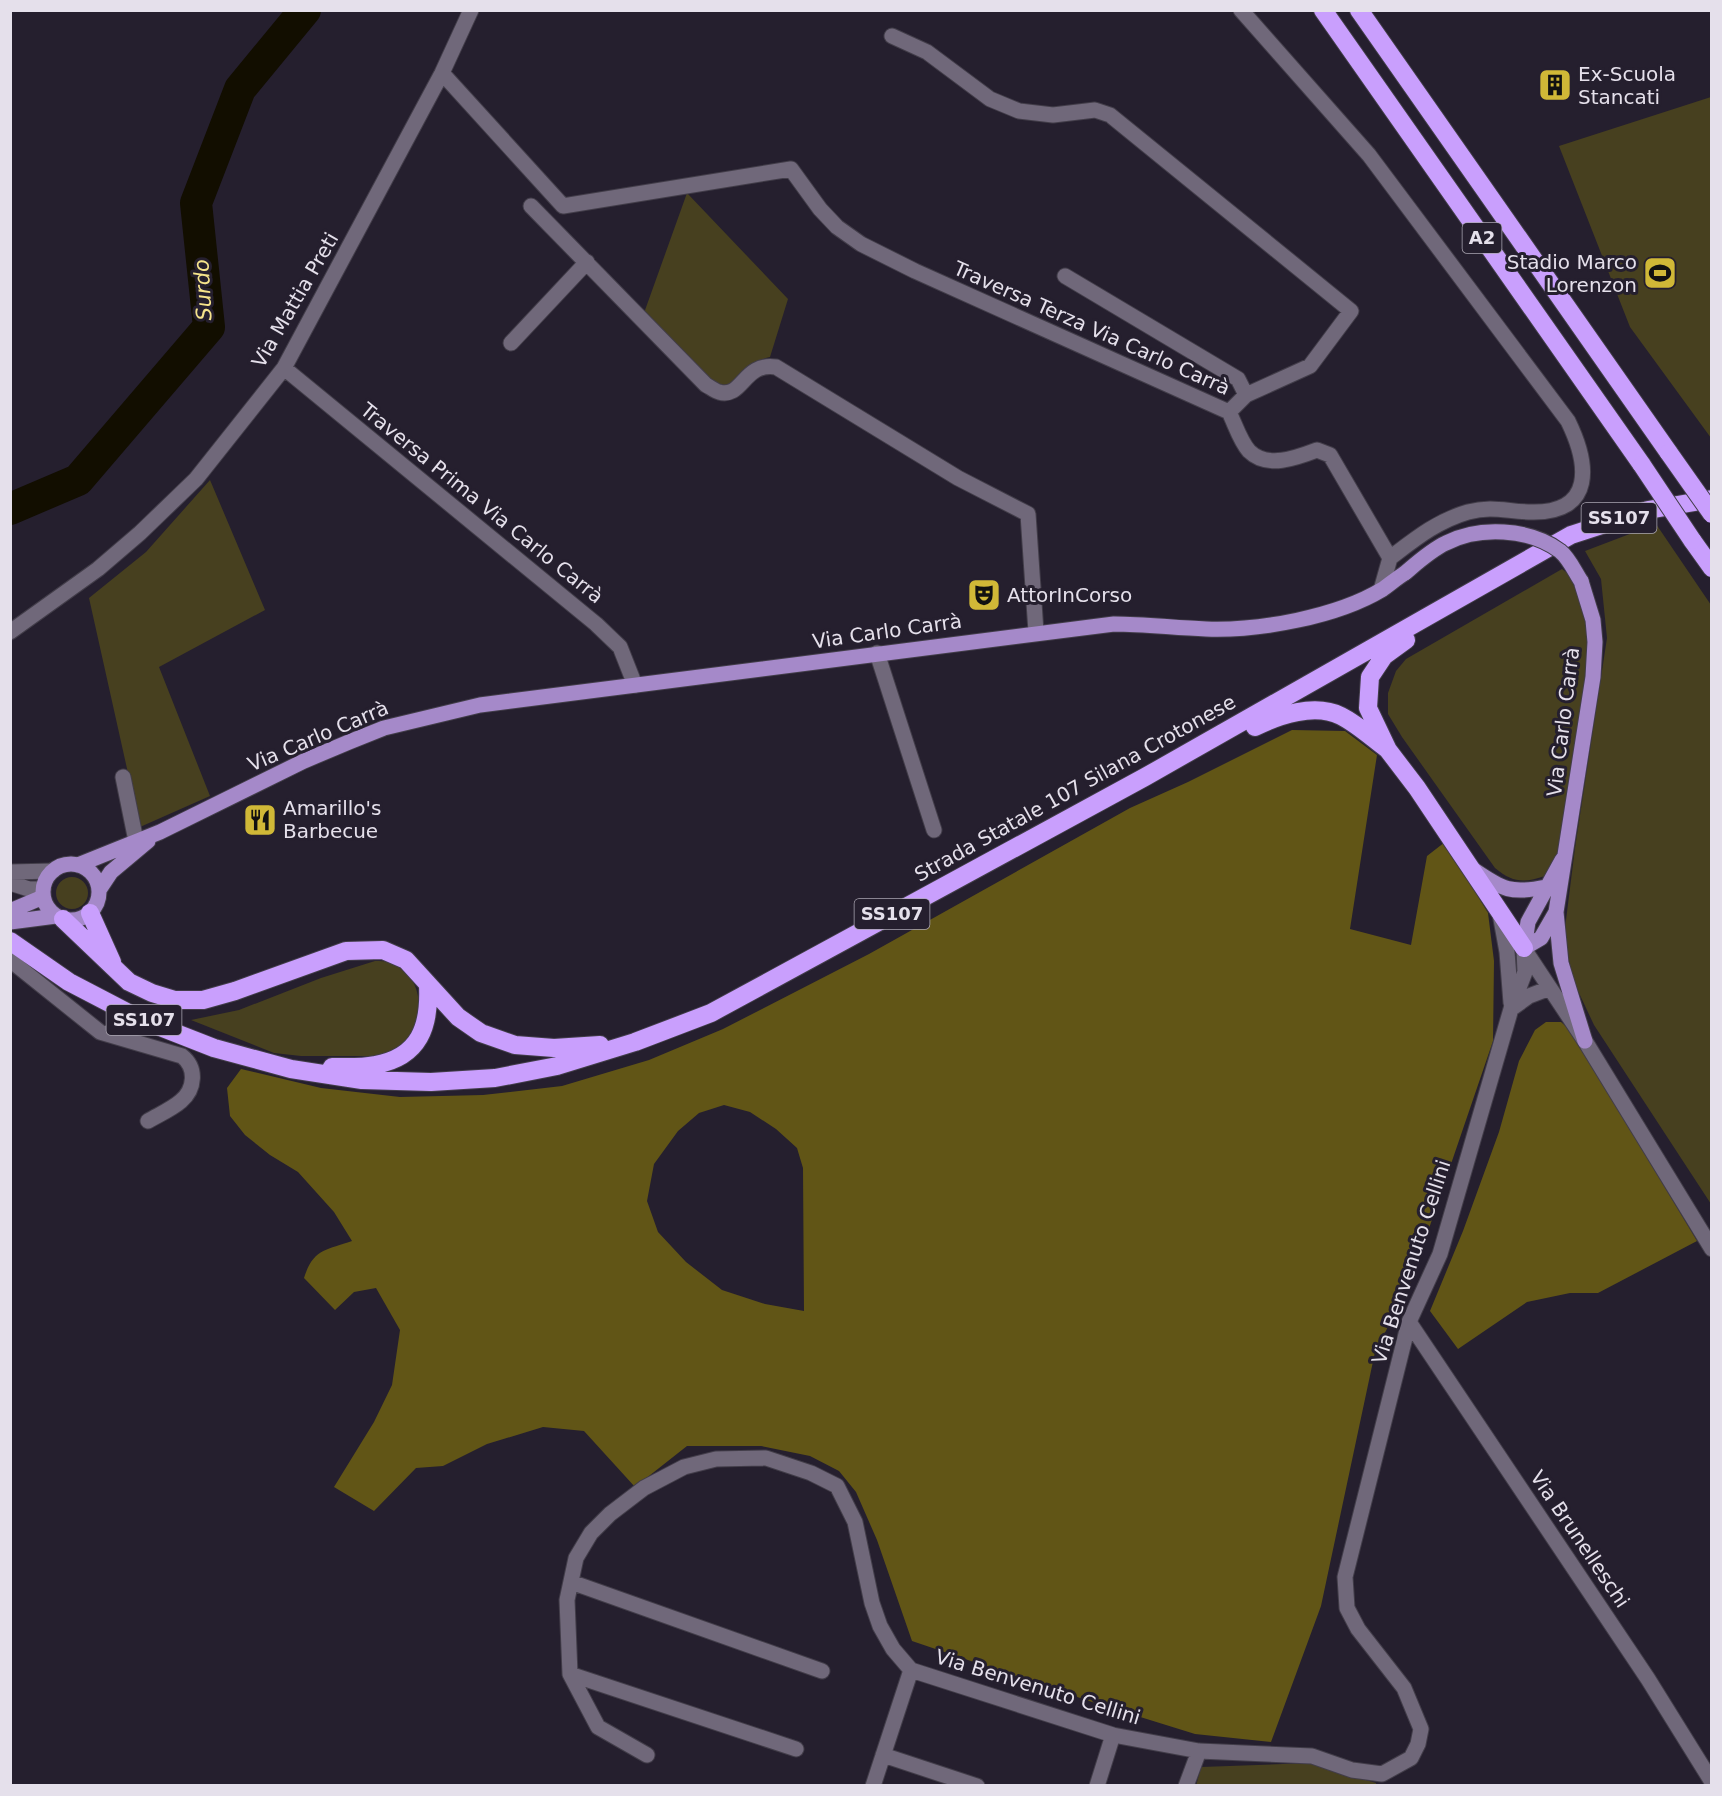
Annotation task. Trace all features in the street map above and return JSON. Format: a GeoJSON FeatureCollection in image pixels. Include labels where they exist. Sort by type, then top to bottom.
{"type":"FeatureCollection","features":[{"type":"Feature","properties":{"kind":"highway","name":"A2"},"geometry":{"type":"LineString","coordinates":[[1323,10],[1712,568]]}},
{"type":"Feature","properties":{"kind":"highway","name":"A2"},"geometry":{"type":"LineString","coordinates":[[1359,10],[1712,514]]}},
{"type":"Feature","properties":{"kind":"highway","name":"Strada Statale 107 Silana Crotonese"},"geometry":{"type":"LineString","coordinates":[[10,941],[69,982],[140,1019],[214,1048],[291,1069],[362,1080],[431,1082],[495,1078],[557,1066],[635,1042],[711,1012],[1145,777],[1571,535],[1648,510],[1712,499]]}},
{"type":"Feature","properties":{"kind":"highway"},"geometry":{"type":"LineString","coordinates":[[1461,598],[1384,656],[1370,677],[1368,708],[1388,750],[1417,788],[1524,948]]}},
{"type":"Feature","properties":{"kind":"highway"},"geometry":{"type":"LineString","coordinates":[[1145,777],[1275,717],[1314,710],[1340,715],[1388,750]]}},
{"type":"Feature","properties":{"kind":"highway"},"geometry":{"type":"LineString","coordinates":[[90,913],[115,969]]}},
{"type":"Feature","properties":{"kind":"highway"},"geometry":{"type":"LineString","coordinates":[[59,918],[129,982],[152,993],[175,1000],[203,1000],[235,991],[346,951],[383,950],[406,960],[458,1017],[481,1034],[515,1045],[554,1048],[635,1042]]}},
{"type":"Feature","properties":{"kind":"highway"},"geometry":{"type":"LineString","coordinates":[[291,1069],[374,1066],[396,1058],[413,1046],[423,1032],[429,1008],[428,985]]}},
{"type":"Feature","properties":{"kind":"main road","name":"Via Carlo Carrà"},"geometry":{"type":"LineString","coordinates":[[78,865],[160,832],[304,761],[384,728],[480,705],[1036,632],[1114,624],[1206,629],[1279,624],[1329,611],[1381,590],[1442,544],[1453,539],[1480,532],[1496,532],[1522,534],[1561,551],[1581,581],[1593,620],[1595,642],[1586,730],[1556,912],[1541,938],[1524,948]]}},
{"type":"Feature","properties":{"kind":"main road","name":"Via Carlo Carrà"},"geometry":{"type":"LineString","coordinates":[[99,890],[111,872],[160,832]]}},
{"type":"Feature","properties":{"kind":"main road","name":"Via Carlo Carrà"},"geometry":{"type":"LineString","coordinates":[[1524,948],[1528,922],[1566,852]]}},
{"type":"Feature","properties":{"kind":"main road"},"geometry":{"type":"LineString","coordinates":[[10,922],[59,918],[78,920],[90,913],[99,898],[97,881],[93,874],[78,865],[60,866],[48,876],[43,893],[45,904],[59,918]]}},
{"type":"Feature","properties":{"kind":"main road"},"geometry":{"type":"LineString","coordinates":[[1473,870],[1501,888],[1525,891],[1546,887]]}},
{"type":"Feature","properties":{"kind":"main road"},"geometry":{"type":"LineString","coordinates":[[10,911],[43,893]]}},
{"type":"Feature","properties":{"kind":"main road"},"geometry":{"type":"LineString","coordinates":[[1556,912],[1561,963],[1585,1041]]}},
{"type":"Feature","properties":{"kind":"street","name":"Via Mattia Preti"},"geometry":{"type":"LineString","coordinates":[[10,632],[98,568],[140,533],[196,479],[284,368],[442,73],[471,10]]}},
{"type":"Feature","properties":{"kind":"street"},"geometry":{"type":"LineString","coordinates":[[1241,10],[1369,155],[1568,421],[1579,443],[1583,465],[1581,487],[1573,501],[1557,510],[1531,513],[1496,507],[1470,512],[1428,529],[1390,558],[1381,590]]}},
{"type":"Feature","properties":{"kind":"street"},"geometry":{"type":"LineString","coordinates":[[892,36],[927,52],[990,99],[1019,111],[1053,115],[1095,110],[1110,115],[1351,311],[1310,366],[1246,395],[1229,412]]}},
{"type":"Feature","properties":{"kind":"street","name":"Traversa Terza Via Carlo Carrà"},"geometry":{"type":"LineString","coordinates":[[442,73],[563,206],[791,169],[820,209],[837,227],[861,244],[915,271],[1229,412],[1249,451],[1269,461],[1295,458],[1317,450],[1330,455],[1390,558]]}},
{"type":"Feature","properties":{"kind":"street"},"geometry":{"type":"LineString","coordinates":[[531,206],[706,385],[720,392],[729,392],[738,387],[754,369],[765,365],[776,367],[958,478],[1028,514],[1036,632]]}},
{"type":"Feature","properties":{"kind":"street"},"geometry":{"type":"LineString","coordinates":[[511,343],[587,262]]}},
{"type":"Feature","properties":{"kind":"street"},"geometry":{"type":"LineString","coordinates":[[1065,276],[1238,379],[1246,395]]}},
{"type":"Feature","properties":{"kind":"street","name":"Traversa Prima Via Carlo Carrà"},"geometry":{"type":"LineString","coordinates":[[284,368],[596,624],[620,646],[635,685]]}},
{"type":"Feature","properties":{"kind":"street"},"geometry":{"type":"LineString","coordinates":[[877,653],[934,831]]}},
{"type":"Feature","properties":{"kind":"street"},"geometry":{"type":"LineString","coordinates":[[123,777],[136,841]]}},
{"type":"Feature","properties":{"kind":"street"},"geometry":{"type":"LineString","coordinates":[[10,872],[52,871]]}},
{"type":"Feature","properties":{"kind":"street"},"geometry":{"type":"LineString","coordinates":[[10,883],[43,893]]}},
{"type":"Feature","properties":{"kind":"street","name":"Via Benvenuto Cellini"},"geometry":{"type":"LineString","coordinates":[[1500,911],[1507,952],[1511,1009]]}},
{"type":"Feature","properties":{"kind":"street"},"geometry":{"type":"LineString","coordinates":[[1524,948],[1585,1041],[1712,1249]]}},
{"type":"Feature","properties":{"kind":"street","name":"Via Benvenuto Cellini"},"geometry":{"type":"LineString","coordinates":[[647,1755],[598,1727],[570,1674],[567,1600],[576,1558],[591,1533],[610,1514],[644,1488],[684,1467],[716,1459],[766,1458],[812,1473],[837,1486],[855,1522],[872,1603],[880,1626],[893,1649],[911,1670],[1113,1736],[1199,1752],[1312,1756],[1352,1770],[1382,1774],[1411,1758],[1418,1744],[1421,1729],[1413,1706],[1404,1688],[1358,1629],[1347,1608],[1345,1577],[1409,1322],[1440,1254],[1511,1009],[1518,963],[1524,948]]}},
{"type":"Feature","properties":{"kind":"street"},"geometry":{"type":"LineString","coordinates":[[10,960],[100,1032],[182,1056],[189,1061],[193,1077],[188,1094],[180,1102],[148,1121]]}},
{"type":"Feature","properties":{"kind":"street"},"geometry":{"type":"LineString","coordinates":[[1511,1009],[1530,996],[1550,988]]}},
{"type":"Feature","properties":{"kind":"street","name":"Via Brunelleschi"},"geometry":{"type":"LineString","coordinates":[[1409,1322],[1648,1680],[1712,1782]]}},
{"type":"Feature","properties":{"kind":"street"},"geometry":{"type":"LineString","coordinates":[[571,1582],[822,1671]]}},
{"type":"Feature","properties":{"kind":"street"},"geometry":{"type":"LineString","coordinates":[[873,1785],[911,1670]]}},
{"type":"Feature","properties":{"kind":"street"},"geometry":{"type":"LineString","coordinates":[[570,1674],[796,1749]]}},
{"type":"Feature","properties":{"kind":"street"},"geometry":{"type":"LineString","coordinates":[[1097,1785],[1113,1736]]}},
{"type":"Feature","properties":{"kind":"street"},"geometry":{"type":"LineString","coordinates":[[1186,1785],[1199,1752]]}},
{"type":"Feature","properties":{"kind":"street"},"geometry":{"type":"LineString","coordinates":[[883,1755],[977,1785]]}},
{"type":"Feature","properties":{"kind":"shaded area","name":"Stadio Marco Lorenzon"},"geometry":{"type":"Polygon","coordinates":[[[1712,97],[1711,438],[1630,327],[1559,146],[1712,97]]]}},
{"type":"Feature","properties":{"kind":"shaded area"},"geometry":{"type":"Polygon","coordinates":[[[687,193],[788,299],[770,357],[753,364],[731,387],[715,385],[644,313],[687,193]]]}},
{"type":"Feature","properties":{"kind":"shaded area"},"geometry":{"type":"Polygon","coordinates":[[[210,480],[265,610],[159,667],[210,796],[140,827],[89,598],[146,552],[210,480]]]}},
{"type":"Feature","properties":{"kind":"shaded area"},"geometry":{"type":"Polygon","coordinates":[[[1656,524],[1711,605],[1711,1204],[1594,1025],[1571,976],[1565,928],[1607,638],[1601,579],[1585,551],[1656,524]]]}},
{"type":"Feature","properties":{"kind":"shaded area"},"geometry":{"type":"Polygon","coordinates":[[[1562,569],[1572,577],[1589,631],[1588,661],[1562,847],[1545,876],[1531,880],[1519,880],[1507,877],[1495,868],[1402,737],[1388,714],[1388,693],[1396,671],[1406,659],[1562,569]]]}},
{"type":"Feature","properties":{"kind":"shaded area"},"geometry":{"type":"Polygon","coordinates":[[[1292,730],[1345,731],[1377,755],[1350,929],[1411,945],[1427,856],[1445,842],[1488,913],[1494,961],[1493,1041],[1410,1284],[1375,1352],[1321,1606],[1271,1742],[1195,1734],[912,1641],[877,1540],[856,1492],[839,1471],[810,1456],[761,1446],[687,1446],[635,1487],[584,1431],[543,1427],[487,1444],[443,1466],[416,1468],[374,1511],[334,1487],[374,1422],[392,1385],[400,1330],[376,1288],[354,1292],[335,1310],[304,1278],[316,1256],[328,1249],[352,1241],[334,1212],[298,1172],[270,1155],[245,1135],[230,1116],[227,1088],[241,1069],[321,1088],[400,1097],[483,1095],[562,1086],[649,1060],[723,1029],[869,954],[1130,808],[1292,730]],[[724,1105],[699,1113],[678,1131],[654,1164],[647,1201],[658,1232],[686,1262],[722,1290],[765,1304],[804,1311],[803,1168],[797,1148],[776,1129],[750,1112],[724,1105]]]}},
{"type":"Feature","properties":{"kind":"shaded area"},"geometry":{"type":"Polygon","coordinates":[[[72,877],[84,881],[88,893],[84,905],[72,909],[60,905],[56,893],[60,881],[72,877]]]}},
{"type":"Feature","properties":{"kind":"shaded area"},"geometry":{"type":"Polygon","coordinates":[[[375,961],[399,966],[412,980],[416,989],[418,1018],[412,1033],[400,1051],[374,1056],[301,1056],[274,1053],[191,1020],[239,1010],[321,978],[375,961]]]}},
{"type":"Feature","properties":{"kind":"shaded area"},"geometry":{"type":"Polygon","coordinates":[[[1546,1022],[1561,1022],[1571,1031],[1697,1241],[1598,1293],[1570,1293],[1527,1302],[1458,1349],[1430,1311],[1463,1231],[1499,1132],[1519,1061],[1535,1030],[1546,1022]]]}},
{"type":"Feature","properties":{"kind":"shaded area"},"geometry":{"type":"Polygon","coordinates":[[[1310,1763],[1376,1783],[1376,1786],[1196,1786],[1201,1767],[1310,1763]]]}},
{"type":"Feature","properties":{"kind":"waterway","name":"Surdo"},"geometry":{"type":"LineString","coordinates":[[10,509],[78,480],[209,327],[196,203],[240,89],[305,10]]}},
{"type":"Feature","properties":{"kind":"place","name":"Ex-Scuola Stancati"},"geometry":{"type":"Point","coordinates":[1555,85]}},
{"type":"Feature","properties":{"kind":"place","name":"Stadio Marco Lorenzon"},"geometry":{"type":"Point","coordinates":[1660,273]}},
{"type":"Feature","properties":{"kind":"place","name":"AttorInCorso"},"geometry":{"type":"Point","coordinates":[984,595]}},
{"type":"Feature","properties":{"kind":"place","name":"Amarillo's Barbecue"},"geometry":{"type":"Point","coordinates":[260,820]}}]}
